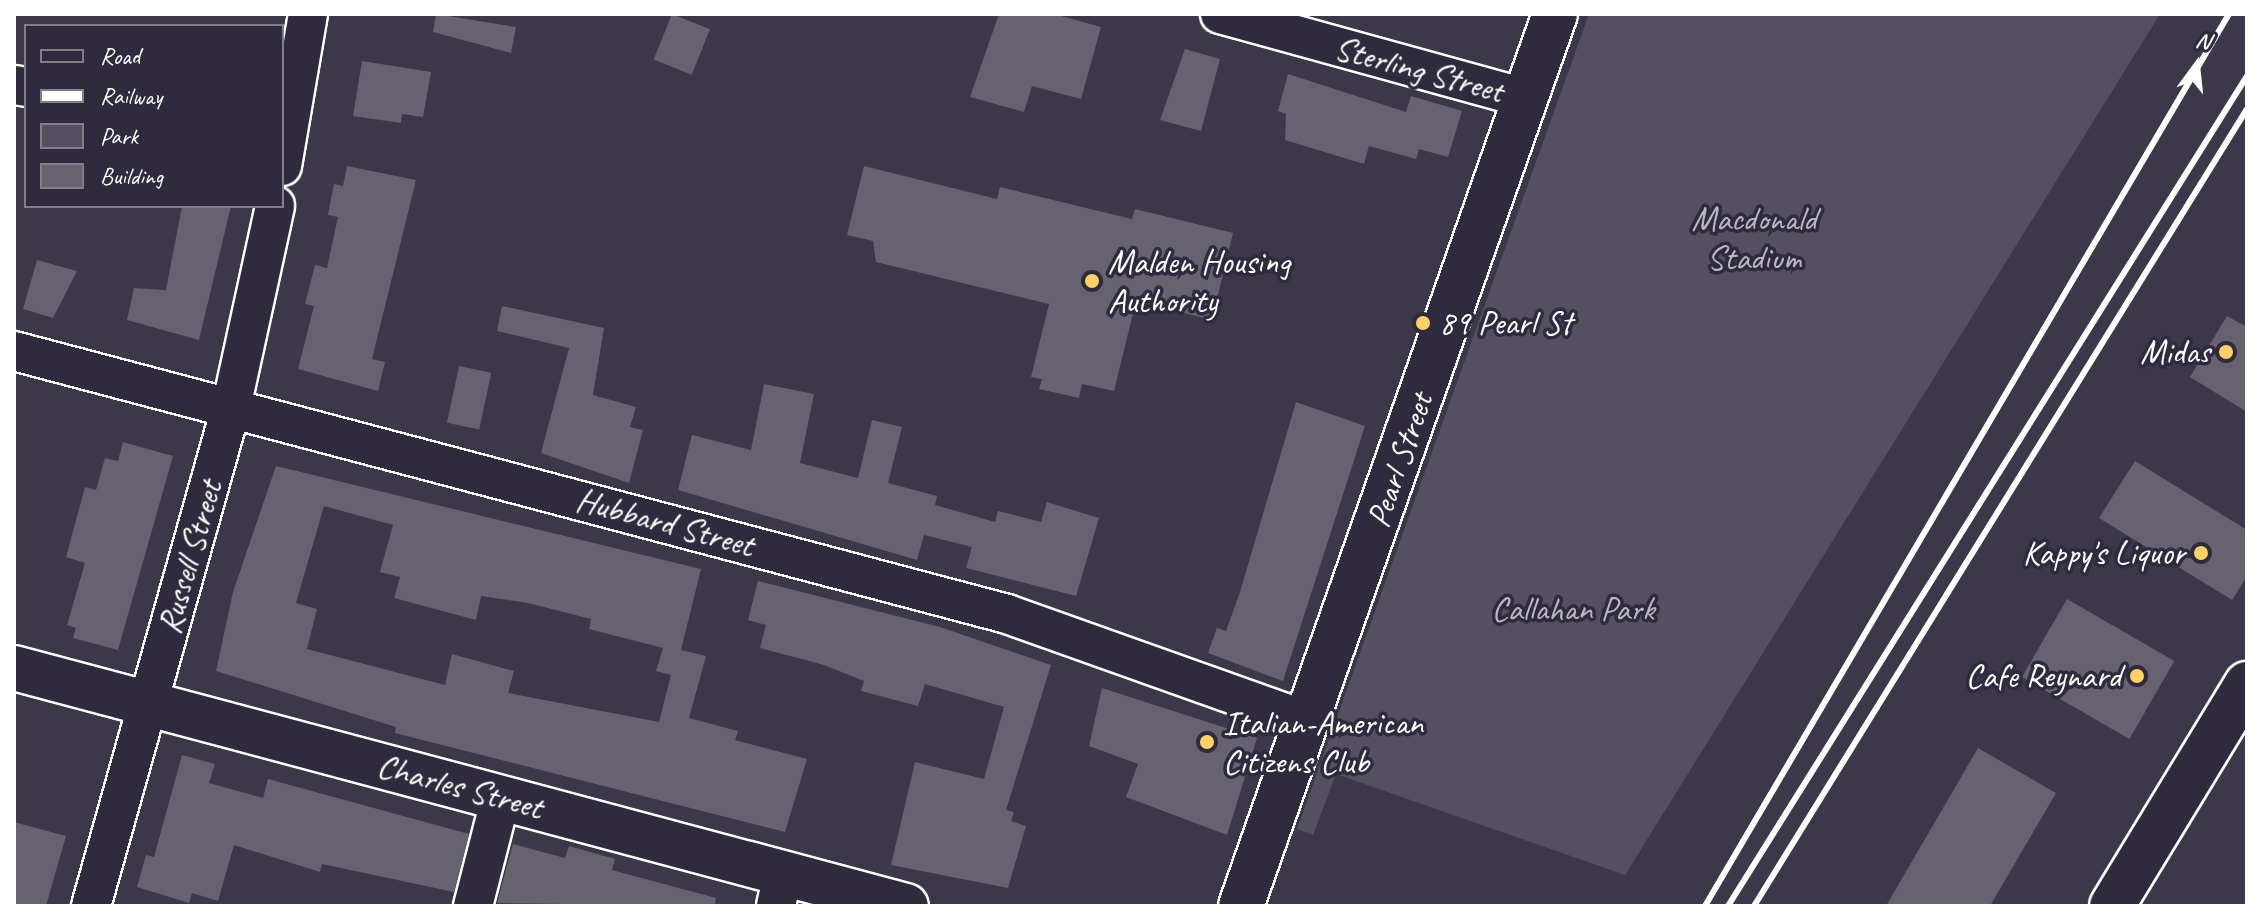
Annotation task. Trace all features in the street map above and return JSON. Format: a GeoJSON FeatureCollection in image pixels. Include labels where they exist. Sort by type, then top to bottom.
{"type":"FeatureCollection","features":[{"type":"Feature","properties":{"kind":"street"},"geometry":{"type":"LineString","coordinates":[[284,143],[308,14]]}},
{"type":"Feature","properties":{"kind":"street","name":"Sterling Street"},"geometry":{"type":"LineString","coordinates":[[1220,14],[1526,98]]}},
{"type":"Feature","properties":{"kind":"street","name":"Pearl Street"},"geometry":{"type":"LineString","coordinates":[[1242,904],[1555,14]]}},
{"type":"Feature","properties":{"kind":"street","name":"Russell Street"},"geometry":{"type":"LineString","coordinates":[[91,906],[231,408],[275,208]]}},
{"type":"Feature","properties":{"kind":"street","name":"Hubbard Street"},"geometry":{"type":"LineString","coordinates":[[14,351],[1007,614],[1307,721]]}},
{"type":"Feature","properties":{"kind":"street","name":"Charles Street"},"geometry":{"type":"LineString","coordinates":[[14,668],[147,706],[501,797],[780,889],[906,906]]}},
{"type":"Feature","properties":{"kind":"street"},"geometry":{"type":"LineString","coordinates":[[2112,906],[2247,684]]}},
{"type":"Feature","properties":{"kind":"street"},"geometry":{"type":"LineString","coordinates":[[473,906],[501,797]]}},
{"type":"Feature","properties":{"kind":"green space"},"geometry":{"type":"Polygon","coordinates":[[[1589,14],[2160,14],[1625,875],[1336,774],[1313,835],[1297,829],[1589,14]]]}},
{"type":"Feature","properties":{"kind":"building"},"geometry":{"type":"Polygon","coordinates":[[[436,14],[516,27],[511,53],[433,32],[436,14]]]}},
{"type":"Feature","properties":{"kind":"building"},"geometry":{"type":"Polygon","coordinates":[[[672,14],[710,29],[692,75],[654,59],[672,14]]]}},
{"type":"Feature","properties":{"kind":"building"},"geometry":{"type":"Polygon","coordinates":[[[999,14],[1054,14],[1101,27],[1081,99],[1032,86],[1024,112],[970,97],[999,14]]]}},
{"type":"Feature","properties":{"kind":"building"},"geometry":{"type":"Polygon","coordinates":[[[1185,49],[1220,59],[1201,131],[1160,120],[1185,49]]]}},
{"type":"Feature","properties":{"kind":"building"},"geometry":{"type":"Polygon","coordinates":[[[362,61],[431,72],[423,117],[402,114],[401,123],[353,116],[362,61]]]}},
{"type":"Feature","properties":{"kind":"building"},"geometry":{"type":"Polygon","coordinates":[[[1288,74],[1406,112],[1411,96],[1462,111],[1448,157],[1419,149],[1416,159],[1369,146],[1364,164],[1285,140],[1286,114],[1278,111],[1288,74]]]}},
{"type":"Feature","properties":{"kind":"building"},"geometry":{"type":"Polygon","coordinates":[[[347,166],[416,180],[372,359],[385,362],[378,391],[298,369],[314,306],[305,304],[315,265],[327,268],[338,217],[328,215],[334,184],[343,186],[347,166]]]}},
{"type":"Feature","properties":{"kind":"building","name":"Malden Housing Authority"},"geometry":{"type":"Polygon","coordinates":[[[864,166],[997,199],[1000,187],[1132,219],[1135,209],[1233,233],[1212,320],[1136,301],[1114,391],[1082,384],[1079,398],[1039,389],[1042,379],[1031,377],[1049,304],[876,262],[873,241],[847,235],[864,166]]]}},
{"type":"Feature","properties":{"kind":"building"},"geometry":{"type":"Polygon","coordinates":[[[182,208],[231,208],[199,340],[127,320],[134,288],[166,290],[182,208]]]}},
{"type":"Feature","properties":{"kind":"building"},"geometry":{"type":"Polygon","coordinates":[[[37,260],[77,271],[53,318],[23,309],[37,260]]]}},
{"type":"Feature","properties":{"kind":"building"},"geometry":{"type":"Polygon","coordinates":[[[502,306],[604,328],[593,395],[636,407],[630,427],[643,430],[629,483],[541,453],[569,348],[497,331],[502,306]]]}},
{"type":"Feature","properties":{"kind":"building","name":"Midas"},"geometry":{"type":"Polygon","coordinates":[[[2227,316],[2247,327],[2247,412],[2190,377],[2227,316]]]}},
{"type":"Feature","properties":{"kind":"building"},"geometry":{"type":"Polygon","coordinates":[[[459,366],[491,373],[479,430],[447,423],[459,366]]]}},
{"type":"Feature","properties":{"kind":"building"},"geometry":{"type":"Polygon","coordinates":[[[764,384],[814,394],[800,463],[858,478],[872,420],[902,427],[888,483],[937,496],[935,505],[995,522],[998,511],[1041,522],[1047,502],[1099,518],[1076,596],[966,568],[972,547],[924,535],[917,560],[678,490],[692,435],[751,450],[764,384]]]}},
{"type":"Feature","properties":{"kind":"building"},"geometry":{"type":"Polygon","coordinates":[[[1296,402],[1365,426],[1283,681],[1208,653],[1217,628],[1226,631],[1240,592],[1296,402]]]}},
{"type":"Feature","properties":{"kind":"building"},"geometry":{"type":"Polygon","coordinates":[[[123,442],[173,456],[118,650],[73,638],[76,628],[67,625],[85,563],[66,557],[85,487],[96,490],[105,458],[118,461],[123,442]]]}},
{"type":"Feature","properties":{"kind":"building","name":"Kappy's Liquor"},"geometry":{"type":"Polygon","coordinates":[[[2135,461],[2247,530],[2247,576],[2232,600],[2099,518],[2135,461]]]}},
{"type":"Feature","properties":{"kind":"building"},"geometry":{"type":"Polygon","coordinates":[[[276,466],[701,569],[681,650],[706,656],[689,718],[738,731],[735,740],[807,759],[785,832],[395,733],[396,727],[216,671],[233,592],[276,466]],[[324,506],[296,603],[317,609],[307,649],[445,685],[452,654],[514,671],[508,693],[659,722],[671,675],[656,671],[663,648],[589,629],[591,619],[528,603],[481,596],[476,620],[394,598],[400,577],[380,572],[393,525],[324,506]]]}},
{"type":"Feature","properties":{"kind":"building"},"geometry":{"type":"Polygon","coordinates":[[[758,581],[940,627],[1051,665],[1006,810],[1014,812],[1011,821],[1026,826],[1008,888],[891,865],[915,762],[984,779],[1004,707],[925,684],[918,706],[861,691],[864,681],[824,665],[760,648],[766,625],[748,620],[758,581]]]}},
{"type":"Feature","properties":{"kind":"building"},"geometry":{"type":"Polygon","coordinates":[[[2067,599],[2174,661],[2129,739],[2022,677],[2067,599]]]}},
{"type":"Feature","properties":{"kind":"building"},"geometry":{"type":"Polygon","coordinates":[[[1102,688],[1257,738],[1227,835],[1126,797],[1138,764],[1089,746],[1102,688]]]}},
{"type":"Feature","properties":{"kind":"building"},"geometry":{"type":"Polygon","coordinates":[[[1978,748],[2056,793],[1990,906],[1886,906],[1978,748]]]}},
{"type":"Feature","properties":{"kind":"building"},"geometry":{"type":"Polygon","coordinates":[[[182,755],[215,764],[209,783],[263,798],[268,779],[469,834],[454,892],[322,864],[320,872],[234,845],[218,901],[192,893],[189,903],[137,887],[146,855],[154,857],[182,755]]]}},
{"type":"Feature","properties":{"kind":"building"},"geometry":{"type":"Polygon","coordinates":[[[14,822],[66,836],[46,906],[14,906],[14,822]]]}},
{"type":"Feature","properties":{"kind":"building"},"geometry":{"type":"Polygon","coordinates":[[[513,844],[565,858],[569,846],[615,859],[612,870],[716,898],[715,906],[497,903],[513,844]]]}},
{"type":"Feature","properties":{"kind":"railway"},"geometry":{"type":"LineString","coordinates":[[1705,906],[2229,14]]}},
{"type":"Feature","properties":{"kind":"railway"},"geometry":{"type":"LineString","coordinates":[[1728,906],[2247,76]]}},
{"type":"Feature","properties":{"kind":"railway"},"geometry":{"type":"LineString","coordinates":[[1754,906],[2247,109]]}},
{"type":"Feature","properties":{"kind":"place","name":"Malden Housing Authority"},"geometry":{"type":"Point","coordinates":[1092,281]}},
{"type":"Feature","properties":{"kind":"place","name":"89 Pearl St"},"geometry":{"type":"Point","coordinates":[1423,323]}},
{"type":"Feature","properties":{"kind":"place","name":"Midas"},"geometry":{"type":"Point","coordinates":[2226,352]}},
{"type":"Feature","properties":{"kind":"place","name":"Kappy's Liquor"},"geometry":{"type":"Point","coordinates":[2201,553]}},
{"type":"Feature","properties":{"kind":"place","name":"Cafe Reynard"},"geometry":{"type":"Point","coordinates":[2137,676]}},
{"type":"Feature","properties":{"kind":"place","name":"Italian-American Citizens Club"},"geometry":{"type":"Point","coordinates":[1207,742]}},
{"type":"Feature","properties":{"kind":"park label","name":"Macdonald Stadium"},"geometry":{"type":"Point","coordinates":[1754,238]}},
{"type":"Feature","properties":{"kind":"park label","name":"Callahan Park"},"geometry":{"type":"Point","coordinates":[1573,609]}}]}
